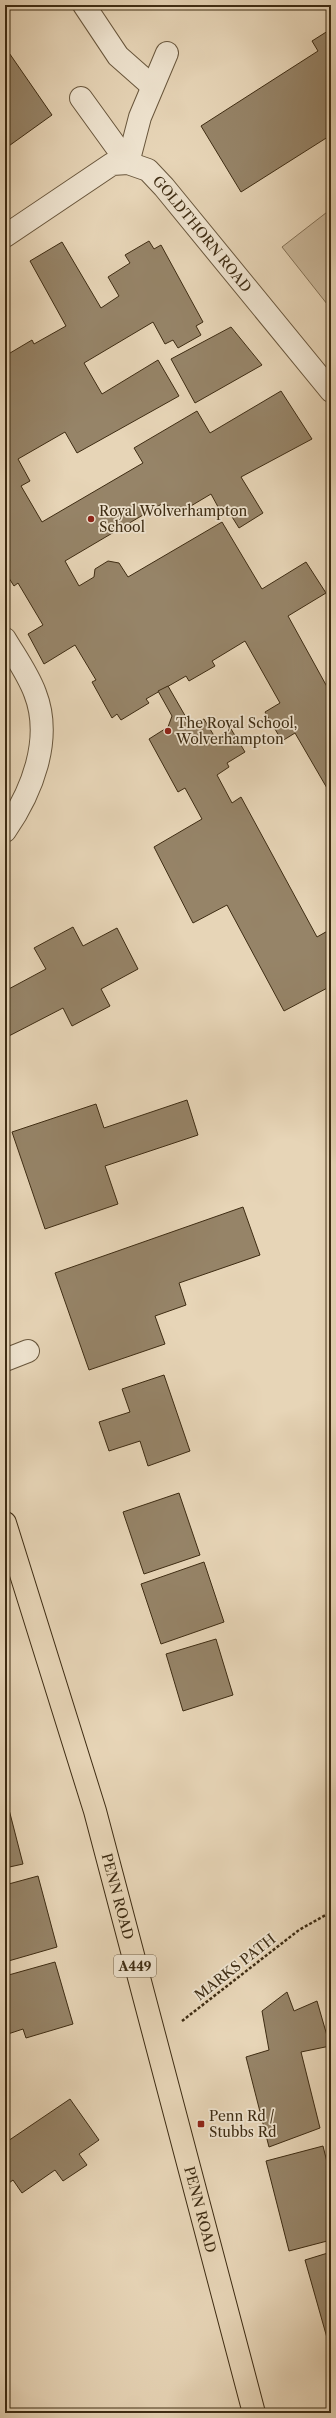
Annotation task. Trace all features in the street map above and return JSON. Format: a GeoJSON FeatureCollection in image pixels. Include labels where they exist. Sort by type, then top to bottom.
{"type":"FeatureCollection","features":[{"type":"Feature","properties":{"kind":"highway","name":"PENN ROAD"},"geometry":{"type":"LineString","coordinates":[[6,1529],[95,1812],[254,2413]]}},
{"type":"Feature","properties":{"kind":"street"},"geometry":{"type":"LineString","coordinates":[[84,5],[118,56],[152,86]]}},
{"type":"Feature","properties":{"kind":"street"},"geometry":{"type":"LineString","coordinates":[[128,163],[140,117],[167,53]]}},
{"type":"Feature","properties":{"kind":"street"},"geometry":{"type":"LineString","coordinates":[[81,98],[128,163]]}},
{"type":"Feature","properties":{"kind":"street","name":"GOLDTHORN ROAD"},"geometry":{"type":"LineString","coordinates":[[5,236],[112,164],[128,163],[148,170],[164,187],[331,391]]}},
{"type":"Feature","properties":{"kind":"street"},"geometry":{"type":"LineString","coordinates":[[5,639],[35,692],[43,727],[38,763],[14,817],[5,831]]}},
{"type":"Feature","properties":{"kind":"street"},"geometry":{"type":"LineString","coordinates":[[5,1360],[28,1351]]}},
{"type":"Feature","properties":{"kind":"path","name":"MARKS PATH"},"geometry":{"type":"LineString","coordinates":[[155,2043],[299,1930],[331,1912]]}},
{"type":"Feature","properties":{"kind":"shaded area"},"geometry":{"type":"Polygon","coordinates":[[[331,209],[331,309],[282,247],[331,209]]]}},
{"type":"Feature","properties":{"kind":"building"},"geometry":{"type":"Polygon","coordinates":[[[331,29],[331,135],[241,192],[201,126],[318,51],[312,41],[331,29]]]}},
{"type":"Feature","properties":{"kind":"building"},"geometry":{"type":"Polygon","coordinates":[[[5,47],[52,115],[6,148],[5,147],[5,47]]]}},
{"type":"Feature","properties":{"kind":"building","name":"Royal Wolverhampton School"},"geometry":{"type":"Polygon","coordinates":[[[149,241],[154,249],[161,245],[203,322],[196,326],[201,335],[178,348],[173,340],[165,344],[153,322],[84,363],[102,394],[158,360],[179,396],[77,453],[65,432],[18,459],[30,481],[21,486],[42,522],[143,463],[134,448],[197,411],[210,433],[281,391],[312,439],[241,477],[263,513],[239,528],[229,512],[223,516],[211,494],[174,516],[165,502],[65,561],[79,586],[94,577],[95,569],[108,561],[119,563],[128,577],[222,522],[262,589],[306,562],[326,593],[288,616],[331,694],[331,795],[295,733],[282,741],[265,712],[280,703],[245,641],[212,661],[215,666],[189,681],[186,676],[146,699],[149,703],[121,720],[117,714],[112,718],[92,682],[96,680],[75,645],[44,664],[28,634],[43,625],[18,583],[14,586],[5,572],[5,356],[32,340],[34,344],[66,326],[30,261],[62,242],[101,308],[119,296],[108,277],[130,263],[125,255],[149,241]]]}},
{"type":"Feature","properties":{"kind":"building"},"geometry":{"type":"Polygon","coordinates":[[[231,327],[262,365],[195,403],[171,359],[231,327]]]}},
{"type":"Feature","properties":{"kind":"building"},"geometry":{"type":"Polygon","coordinates":[[[168,686],[191,726],[204,719],[216,739],[231,729],[245,752],[227,763],[229,767],[217,775],[232,803],[241,797],[317,937],[331,929],[331,986],[284,1011],[227,905],[193,923],[154,847],[202,819],[185,788],[178,792],[149,739],[168,727],[172,716],[158,691],[168,686]]]}},
{"type":"Feature","properties":{"kind":"building"},"geometry":{"type":"Polygon","coordinates":[[[73,927],[83,946],[117,928],[138,969],[101,989],[110,1006],[72,1026],[63,1008],[5,1038],[5,991],[46,969],[34,948],[73,927]]]}},
{"type":"Feature","properties":{"kind":"building"},"geometry":{"type":"Polygon","coordinates":[[[187,1100],[198,1135],[105,1166],[118,1204],[45,1229],[12,1132],[96,1104],[104,1128],[187,1100]]]}},
{"type":"Feature","properties":{"kind":"building"},"geometry":{"type":"Polygon","coordinates":[[[243,1207],[260,1255],[179,1283],[186,1305],[155,1316],[165,1344],[89,1370],[55,1273],[243,1207]]]}},
{"type":"Feature","properties":{"kind":"building"},"geometry":{"type":"Polygon","coordinates":[[[164,1375],[190,1451],[148,1466],[140,1441],[109,1451],[99,1422],[130,1412],[122,1389],[164,1375]]]}},
{"type":"Feature","properties":{"kind":"building"},"geometry":{"type":"Polygon","coordinates":[[[179,1493],[200,1555],[144,1574],[123,1512],[179,1493]]]}},
{"type":"Feature","properties":{"kind":"building"},"geometry":{"type":"Polygon","coordinates":[[[204,1562],[224,1622],[161,1644],[141,1584],[204,1562]]]}},
{"type":"Feature","properties":{"kind":"building"},"geometry":{"type":"Polygon","coordinates":[[[216,1639],[233,1695],[183,1711],[166,1654],[216,1639]]]}},
{"type":"Feature","properties":{"kind":"building"},"geometry":{"type":"Polygon","coordinates":[[[5,1794],[23,1864],[5,1868],[5,1794]]]}},
{"type":"Feature","properties":{"kind":"building"},"geometry":{"type":"Polygon","coordinates":[[[38,1876],[57,1947],[5,1962],[5,1885],[38,1876]]]}},
{"type":"Feature","properties":{"kind":"building"},"geometry":{"type":"Polygon","coordinates":[[[55,1962],[73,2024],[26,2038],[23,2029],[5,2035],[5,1987],[7,1986],[5,1976],[55,1962]]]}},
{"type":"Feature","properties":{"kind":"building"},"geometry":{"type":"Polygon","coordinates":[[[287,1992],[294,2011],[317,2001],[330,2046],[301,2052],[320,2128],[269,2147],[246,2057],[269,2050],[262,2011],[287,1992]]]}},
{"type":"Feature","properties":{"kind":"building"},"geometry":{"type":"Polygon","coordinates":[[[70,2099],[99,2140],[79,2154],[87,2165],[63,2181],[55,2170],[22,2193],[13,2180],[5,2186],[5,2143],[70,2099]]]}},
{"type":"Feature","properties":{"kind":"building"},"geometry":{"type":"Polygon","coordinates":[[[323,2146],[331,2178],[331,2240],[289,2251],[266,2161],[323,2146]]]}},
{"type":"Feature","properties":{"kind":"building"},"geometry":{"type":"Polygon","coordinates":[[[331,2252],[331,2352],[305,2260],[331,2252]]]}},
{"type":"Feature","properties":{"kind":"place","name":"Royal Wolverhampton School"},"geometry":{"type":"Point","coordinates":[91,519]}},
{"type":"Feature","properties":{"kind":"place","name":"The Royal School, Wolverhampton"},"geometry":{"type":"Point","coordinates":[168,731]}},
{"type":"Feature","properties":{"kind":"place","name":"Penn Rd / Stubbs Rd"},"geometry":{"type":"Point","coordinates":[201,2124]}}]}
